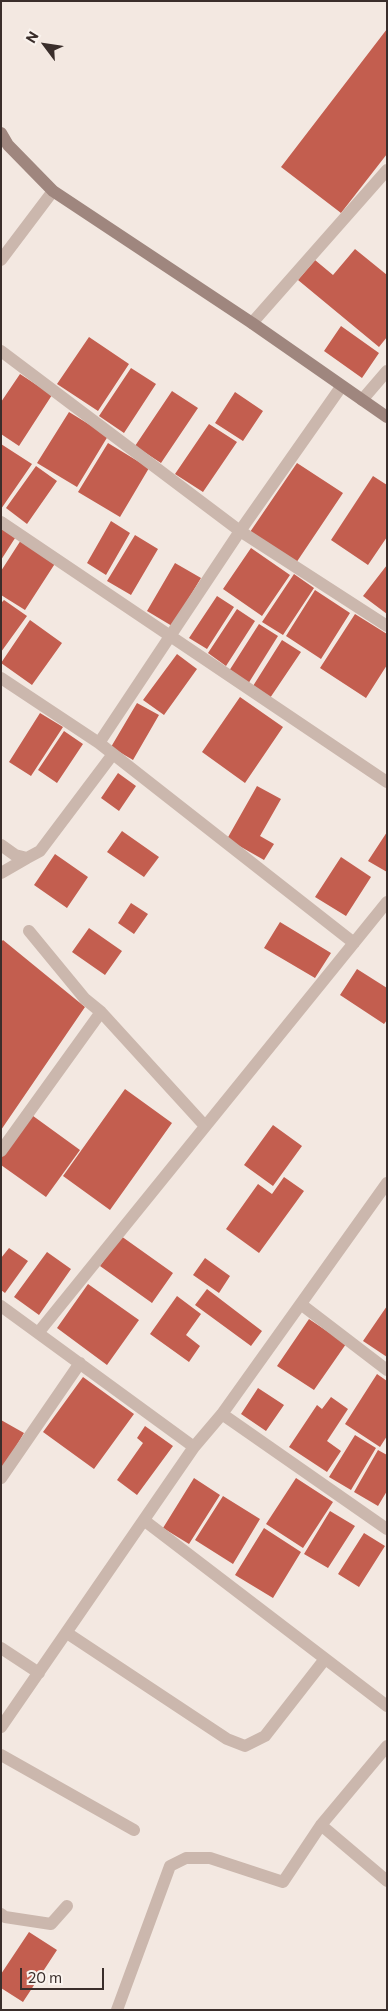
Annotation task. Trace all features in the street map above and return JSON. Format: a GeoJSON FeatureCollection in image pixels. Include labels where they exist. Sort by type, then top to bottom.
{"type":"FeatureCollection","features":[{"type":"Feature","properties":{"kind":"street"},"geometry":{"type":"LineString","coordinates":[[1,133],[8,144],[53,191],[252,323],[340,387],[387,417]]}},
{"type":"Feature","properties":{"kind":"street"},"geometry":{"type":"LineString","coordinates":[[252,323],[387,170]]}},
{"type":"Feature","properties":{"kind":"street"},"geometry":{"type":"LineString","coordinates":[[1,260],[53,191]]}},
{"type":"Feature","properties":{"kind":"street"},"geometry":{"type":"LineString","coordinates":[[1,351],[240,531],[387,626]]}},
{"type":"Feature","properties":{"kind":"street"},"geometry":{"type":"LineString","coordinates":[[362,400],[387,371]]}},
{"type":"Feature","properties":{"kind":"street"},"geometry":{"type":"LineString","coordinates":[[99,743],[240,531],[340,387]]}},
{"type":"Feature","properties":{"kind":"street"},"geometry":{"type":"LineString","coordinates":[[1,522],[387,782]]}},
{"type":"Feature","properties":{"kind":"street"},"geometry":{"type":"LineString","coordinates":[[1,678],[99,743],[354,943]]}},
{"type":"Feature","properties":{"kind":"street"},"geometry":{"type":"LineString","coordinates":[[1,873],[40,851],[113,754]]}},
{"type":"Feature","properties":{"kind":"street"},"geometry":{"type":"LineString","coordinates":[[1,845],[15,855],[27,858]]}},
{"type":"Feature","properties":{"kind":"street"},"geometry":{"type":"LineString","coordinates":[[38,1333],[387,902]]}},
{"type":"Feature","properties":{"kind":"street"},"geometry":{"type":"LineString","coordinates":[[29,931],[84,998],[101,1012],[205,1126]]}},
{"type":"Feature","properties":{"kind":"street"},"geometry":{"type":"LineString","coordinates":[[1,1152],[101,1012]]}},
{"type":"Feature","properties":{"kind":"street"},"geometry":{"type":"LineString","coordinates":[[1,1727],[145,1520],[194,1446],[222,1414],[302,1305],[387,1183]]}},
{"type":"Feature","properties":{"kind":"street"},"geometry":{"type":"LineString","coordinates":[[302,1305],[387,1370]]}},
{"type":"Feature","properties":{"kind":"street"},"geometry":{"type":"LineString","coordinates":[[1,1306],[194,1446]]}},
{"type":"Feature","properties":{"kind":"street"},"geometry":{"type":"LineString","coordinates":[[1,1478],[80,1363]]}},
{"type":"Feature","properties":{"kind":"street"},"geometry":{"type":"LineString","coordinates":[[222,1414],[387,1529]]}},
{"type":"Feature","properties":{"kind":"street"},"geometry":{"type":"LineString","coordinates":[[145,1520],[387,1706]]}},
{"type":"Feature","properties":{"kind":"street"},"geometry":{"type":"LineString","coordinates":[[67,1633],[227,1739],[244,1746],[265,1736],[325,1659]]}},
{"type":"Feature","properties":{"kind":"street"},"geometry":{"type":"LineString","coordinates":[[1,1648],[39,1673]]}},
{"type":"Feature","properties":{"kind":"street"},"geometry":{"type":"LineString","coordinates":[[117,2010],[170,1866],[186,1858],[210,1858],[283,1882],[321,1825],[387,1746]]}},
{"type":"Feature","properties":{"kind":"street"},"geometry":{"type":"LineString","coordinates":[[1,1755],[134,1830]]}},
{"type":"Feature","properties":{"kind":"street"},"geometry":{"type":"LineString","coordinates":[[321,1825],[387,1881]]}},
{"type":"Feature","properties":{"kind":"street"},"geometry":{"type":"LineString","coordinates":[[1,1914],[5,1917],[50,1924],[67,1906]]}},
{"type":"Feature","properties":{"kind":"building"},"geometry":{"type":"Polygon","coordinates":[[[387,29],[387,154],[341,213],[281,167],[387,29]]]}},
{"type":"Feature","properties":{"kind":"building"},"geometry":{"type":"Polygon","coordinates":[[[355,249],[387,275],[387,337],[379,347],[298,280],[315,260],[333,275],[355,249]]]}},
{"type":"Feature","properties":{"kind":"building"},"geometry":{"type":"Polygon","coordinates":[[[341,326],[379,353],[362,378],[324,351],[341,326]]]}},
{"type":"Feature","properties":{"kind":"building"},"geometry":{"type":"Polygon","coordinates":[[[89,337],[129,364],[98,411],[57,384],[89,337]]]}},
{"type":"Feature","properties":{"kind":"building"},"geometry":{"type":"Polygon","coordinates":[[[131,368],[156,384],[124,433],[99,416],[131,368]]]}},
{"type":"Feature","properties":{"kind":"building"},"geometry":{"type":"Polygon","coordinates":[[[20,374],[52,395],[19,446],[1,434],[1,402],[20,374]]]}},
{"type":"Feature","properties":{"kind":"building"},"geometry":{"type":"Polygon","coordinates":[[[172,391],[198,408],[161,463],[135,446],[172,391]]]}},
{"type":"Feature","properties":{"kind":"building"},"geometry":{"type":"Polygon","coordinates":[[[235,392],[263,411],[243,441],[215,423],[235,392]]]}},
{"type":"Feature","properties":{"kind":"building"},"geometry":{"type":"Polygon","coordinates":[[[69,412],[108,436],[77,487],[37,463],[69,412]]]}},
{"type":"Feature","properties":{"kind":"building"},"geometry":{"type":"Polygon","coordinates":[[[209,424],[237,442],[203,492],[175,474],[209,424]]]}},
{"type":"Feature","properties":{"kind":"building"},"geometry":{"type":"Polygon","coordinates":[[[108,443],[149,468],[120,517],[78,492],[108,443]]]}},
{"type":"Feature","properties":{"kind":"building"},"geometry":{"type":"Polygon","coordinates":[[[1,444],[32,464],[1,509],[1,444]]]}},
{"type":"Feature","properties":{"kind":"building"},"geometry":{"type":"Polygon","coordinates":[[[297,463],[343,493],[296,563],[250,532],[297,463]]]}},
{"type":"Feature","properties":{"kind":"building"},"geometry":{"type":"Polygon","coordinates":[[[36,466],[57,481],[27,524],[6,508],[36,466]]]}},
{"type":"Feature","properties":{"kind":"building"},"geometry":{"type":"Polygon","coordinates":[[[373,476],[387,485],[387,537],[368,565],[331,540],[373,476]]]}},
{"type":"Feature","properties":{"kind":"building"},"geometry":{"type":"Polygon","coordinates":[[[111,521],[130,533],[106,575],[87,563],[111,521]]]}},
{"type":"Feature","properties":{"kind":"building"},"geometry":{"type":"Polygon","coordinates":[[[1,525],[17,535],[1,560],[1,525]]]}},
{"type":"Feature","properties":{"kind":"building"},"geometry":{"type":"Polygon","coordinates":[[[135,535],[158,549],[131,595],[107,581],[135,535]]]}},
{"type":"Feature","properties":{"kind":"building"},"geometry":{"type":"Polygon","coordinates":[[[21,540],[56,562],[25,610],[1,595],[1,571],[21,540]]]}},
{"type":"Feature","properties":{"kind":"building"},"geometry":{"type":"Polygon","coordinates":[[[251,548],[290,575],[262,616],[223,589],[251,548]]]}},
{"type":"Feature","properties":{"kind":"building"},"geometry":{"type":"Polygon","coordinates":[[[175,563],[201,578],[172,626],[147,611],[175,563]]]}},
{"type":"Feature","properties":{"kind":"building"},"geometry":{"type":"Polygon","coordinates":[[[387,565],[387,614],[363,596],[387,565]]]}},
{"type":"Feature","properties":{"kind":"building"},"geometry":{"type":"Polygon","coordinates":[[[294,574],[314,588],[283,635],[262,622],[294,574]]]}},
{"type":"Feature","properties":{"kind":"building"},"geometry":{"type":"Polygon","coordinates":[[[315,590],[350,613],[321,659],[286,636],[315,590]]]}},
{"type":"Feature","properties":{"kind":"building"},"geometry":{"type":"Polygon","coordinates":[[[217,596],[234,607],[207,649],[189,638],[217,596]]]}},
{"type":"Feature","properties":{"kind":"building"},"geometry":{"type":"Polygon","coordinates":[[[4,600],[27,616],[1,652],[1,603],[4,600]]]}},
{"type":"Feature","properties":{"kind":"building"},"geometry":{"type":"Polygon","coordinates":[[[237,609],[255,621],[226,666],[208,653],[237,609]]]}},
{"type":"Feature","properties":{"kind":"building"},"geometry":{"type":"Polygon","coordinates":[[[355,614],[387,634],[387,665],[366,698],[320,668],[355,614]]]}},
{"type":"Feature","properties":{"kind":"building"},"geometry":{"type":"Polygon","coordinates":[[[30,620],[62,643],[32,685],[1,663],[30,620]]]}},
{"type":"Feature","properties":{"kind":"building"},"geometry":{"type":"Polygon","coordinates":[[[259,624],[278,636],[248,684],[229,671],[259,624]]]}},
{"type":"Feature","properties":{"kind":"building"},"geometry":{"type":"Polygon","coordinates":[[[282,640],[301,652],[270,698],[253,686],[282,640]]]}},
{"type":"Feature","properties":{"kind":"building"},"geometry":{"type":"Polygon","coordinates":[[[177,654],[197,669],[164,715],[143,700],[177,654]]]}},
{"type":"Feature","properties":{"kind":"building"},"geometry":{"type":"Polygon","coordinates":[[[240,697],[283,727],[245,783],[202,752],[240,697]]]}},
{"type":"Feature","properties":{"kind":"building"},"geometry":{"type":"Polygon","coordinates":[[[137,703],[159,715],[133,760],[111,747],[137,703]]]}},
{"type":"Feature","properties":{"kind":"building"},"geometry":{"type":"Polygon","coordinates":[[[40,713],[63,727],[31,776],[9,762],[40,713]]]}},
{"type":"Feature","properties":{"kind":"building"},"geometry":{"type":"Polygon","coordinates":[[[64,731],[83,744],[57,783],[38,770],[64,731]]]}},
{"type":"Feature","properties":{"kind":"building"},"geometry":{"type":"Polygon","coordinates":[[[118,773],[136,786],[119,811],[101,798],[118,773]]]}},
{"type":"Feature","properties":{"kind":"building"},"geometry":{"type":"Polygon","coordinates":[[[257,786],[281,799],[260,836],[274,844],[264,860],[227,839],[257,786]]]}},
{"type":"Feature","properties":{"kind":"building"},"geometry":{"type":"Polygon","coordinates":[[[122,831],[159,857],[144,877],[107,852],[122,831]]]}},
{"type":"Feature","properties":{"kind":"building"},"geometry":{"type":"Polygon","coordinates":[[[387,832],[387,872],[368,861],[387,832]]]}},
{"type":"Feature","properties":{"kind":"building"},"geometry":{"type":"Polygon","coordinates":[[[55,854],[88,877],[67,908],[34,885],[55,854]]]}},
{"type":"Feature","properties":{"kind":"building"},"geometry":{"type":"Polygon","coordinates":[[[341,857],[371,877],[346,916],[315,897],[341,857]]]}},
{"type":"Feature","properties":{"kind":"building"},"geometry":{"type":"Polygon","coordinates":[[[131,903],[148,914],[134,934],[118,923],[131,903]]]}},
{"type":"Feature","properties":{"kind":"building"},"geometry":{"type":"Polygon","coordinates":[[[280,922],[331,953],[315,978],[264,948],[280,922]]]}},
{"type":"Feature","properties":{"kind":"building"},"geometry":{"type":"Polygon","coordinates":[[[89,928],[122,951],[105,975],[72,952],[89,928]]]}},
{"type":"Feature","properties":{"kind":"building"},"geometry":{"type":"Polygon","coordinates":[[[3,940],[85,1007],[1,1130],[1,942],[3,940]]]}},
{"type":"Feature","properties":{"kind":"building"},"geometry":{"type":"Polygon","coordinates":[[[357,969],[387,988],[387,1020],[384,1024],[340,995],[357,969]]]}},
{"type":"Feature","properties":{"kind":"building"},"geometry":{"type":"Polygon","coordinates":[[[125,1089],[172,1123],[110,1210],[63,1176],[125,1089]]]}},
{"type":"Feature","properties":{"kind":"building"},"geometry":{"type":"Polygon","coordinates":[[[29,1113],[80,1150],[46,1197],[1,1165],[1,1152],[29,1113]]]}},
{"type":"Feature","properties":{"kind":"building"},"geometry":{"type":"Polygon","coordinates":[[[273,1125],[302,1146],[273,1186],[244,1165],[273,1125]]]}},
{"type":"Feature","properties":{"kind":"building"},"geometry":{"type":"Polygon","coordinates":[[[284,1177],[304,1191],[259,1253],[226,1229],[258,1184],[272,1194],[284,1177]]]}},
{"type":"Feature","properties":{"kind":"building"},"geometry":{"type":"Polygon","coordinates":[[[121,1236],[173,1273],[152,1303],[100,1266],[121,1236]]]}},
{"type":"Feature","properties":{"kind":"building"},"geometry":{"type":"Polygon","coordinates":[[[9,1248],[28,1261],[5,1293],[1,1290],[1,1258],[9,1248]]]}},
{"type":"Feature","properties":{"kind":"building"},"geometry":{"type":"Polygon","coordinates":[[[47,1252],[71,1269],[39,1315],[14,1297],[47,1252]]]}},
{"type":"Feature","properties":{"kind":"building"},"geometry":{"type":"Polygon","coordinates":[[[205,1258],[230,1276],[219,1293],[193,1275],[205,1258]]]}},
{"type":"Feature","properties":{"kind":"building"},"geometry":{"type":"Polygon","coordinates":[[[88,1284],[139,1320],[107,1365],[57,1328],[88,1284]]]}},
{"type":"Feature","properties":{"kind":"building"},"geometry":{"type":"Polygon","coordinates":[[[207,1289],[262,1331],[251,1346],[195,1305],[207,1289]]]}},
{"type":"Feature","properties":{"kind":"building"},"geometry":{"type":"Polygon","coordinates":[[[177,1296],[201,1314],[186,1335],[200,1346],[189,1362],[150,1334],[177,1296]]]}},
{"type":"Feature","properties":{"kind":"building"},"geometry":{"type":"Polygon","coordinates":[[[387,1306],[387,1357],[363,1341],[387,1306]]]}},
{"type":"Feature","properties":{"kind":"building"},"geometry":{"type":"Polygon","coordinates":[[[309,1319],[346,1344],[314,1390],[277,1366],[309,1319]]]}},
{"type":"Feature","properties":{"kind":"building"},"geometry":{"type":"Polygon","coordinates":[[[377,1374],[387,1381],[387,1436],[380,1447],[345,1424],[377,1374]]]}},
{"type":"Feature","properties":{"kind":"building"},"geometry":{"type":"Polygon","coordinates":[[[83,1377],[134,1414],[94,1469],[43,1432],[83,1377]]]}},
{"type":"Feature","properties":{"kind":"building"},"geometry":{"type":"Polygon","coordinates":[[[258,1388],[284,1405],[266,1431],[241,1414],[258,1388]]]}},
{"type":"Feature","properties":{"kind":"building"},"geometry":{"type":"Polygon","coordinates":[[[331,1397],[348,1409],[327,1441],[341,1451],[327,1472],[289,1447],[317,1405],[322,1409],[331,1397]]]}},
{"type":"Feature","properties":{"kind":"building"},"geometry":{"type":"Polygon","coordinates":[[[1,1420],[24,1433],[1,1472],[1,1420]]]}},
{"type":"Feature","properties":{"kind":"building"},"geometry":{"type":"Polygon","coordinates":[[[145,1426],[173,1446],[137,1495],[117,1480],[143,1443],[137,1438],[145,1426]]]}},
{"type":"Feature","properties":{"kind":"building"},"geometry":{"type":"Polygon","coordinates":[[[355,1435],[376,1448],[351,1490],[329,1477],[355,1435]]]}},
{"type":"Feature","properties":{"kind":"building"},"geometry":{"type":"Polygon","coordinates":[[[378,1450],[387,1455],[387,1491],[378,1506],[354,1492],[378,1450]]]}},
{"type":"Feature","properties":{"kind":"building"},"geometry":{"type":"Polygon","coordinates":[[[194,1478],[220,1495],[189,1544],[163,1528],[194,1478]]]}},
{"type":"Feature","properties":{"kind":"building"},"geometry":{"type":"Polygon","coordinates":[[[296,1478],[333,1502],[303,1548],[266,1524],[296,1478]]]}},
{"type":"Feature","properties":{"kind":"building"},"geometry":{"type":"Polygon","coordinates":[[[223,1496],[260,1519],[233,1564],[195,1540],[223,1496]]]}},
{"type":"Feature","properties":{"kind":"building"},"geometry":{"type":"Polygon","coordinates":[[[330,1511],[355,1526],[328,1568],[304,1554],[330,1511]]]}},
{"type":"Feature","properties":{"kind":"building"},"geometry":{"type":"Polygon","coordinates":[[[264,1528],[301,1552],[273,1598],[235,1575],[264,1528]]]}},
{"type":"Feature","properties":{"kind":"building"},"geometry":{"type":"Polygon","coordinates":[[[364,1533],[385,1546],[359,1587],[338,1574],[364,1533]]]}},
{"type":"Feature","properties":{"kind":"building"},"geometry":{"type":"Polygon","coordinates":[[[29,1932],[57,1950],[23,2002],[1,1988],[1,1974],[29,1932]]]}}]}
